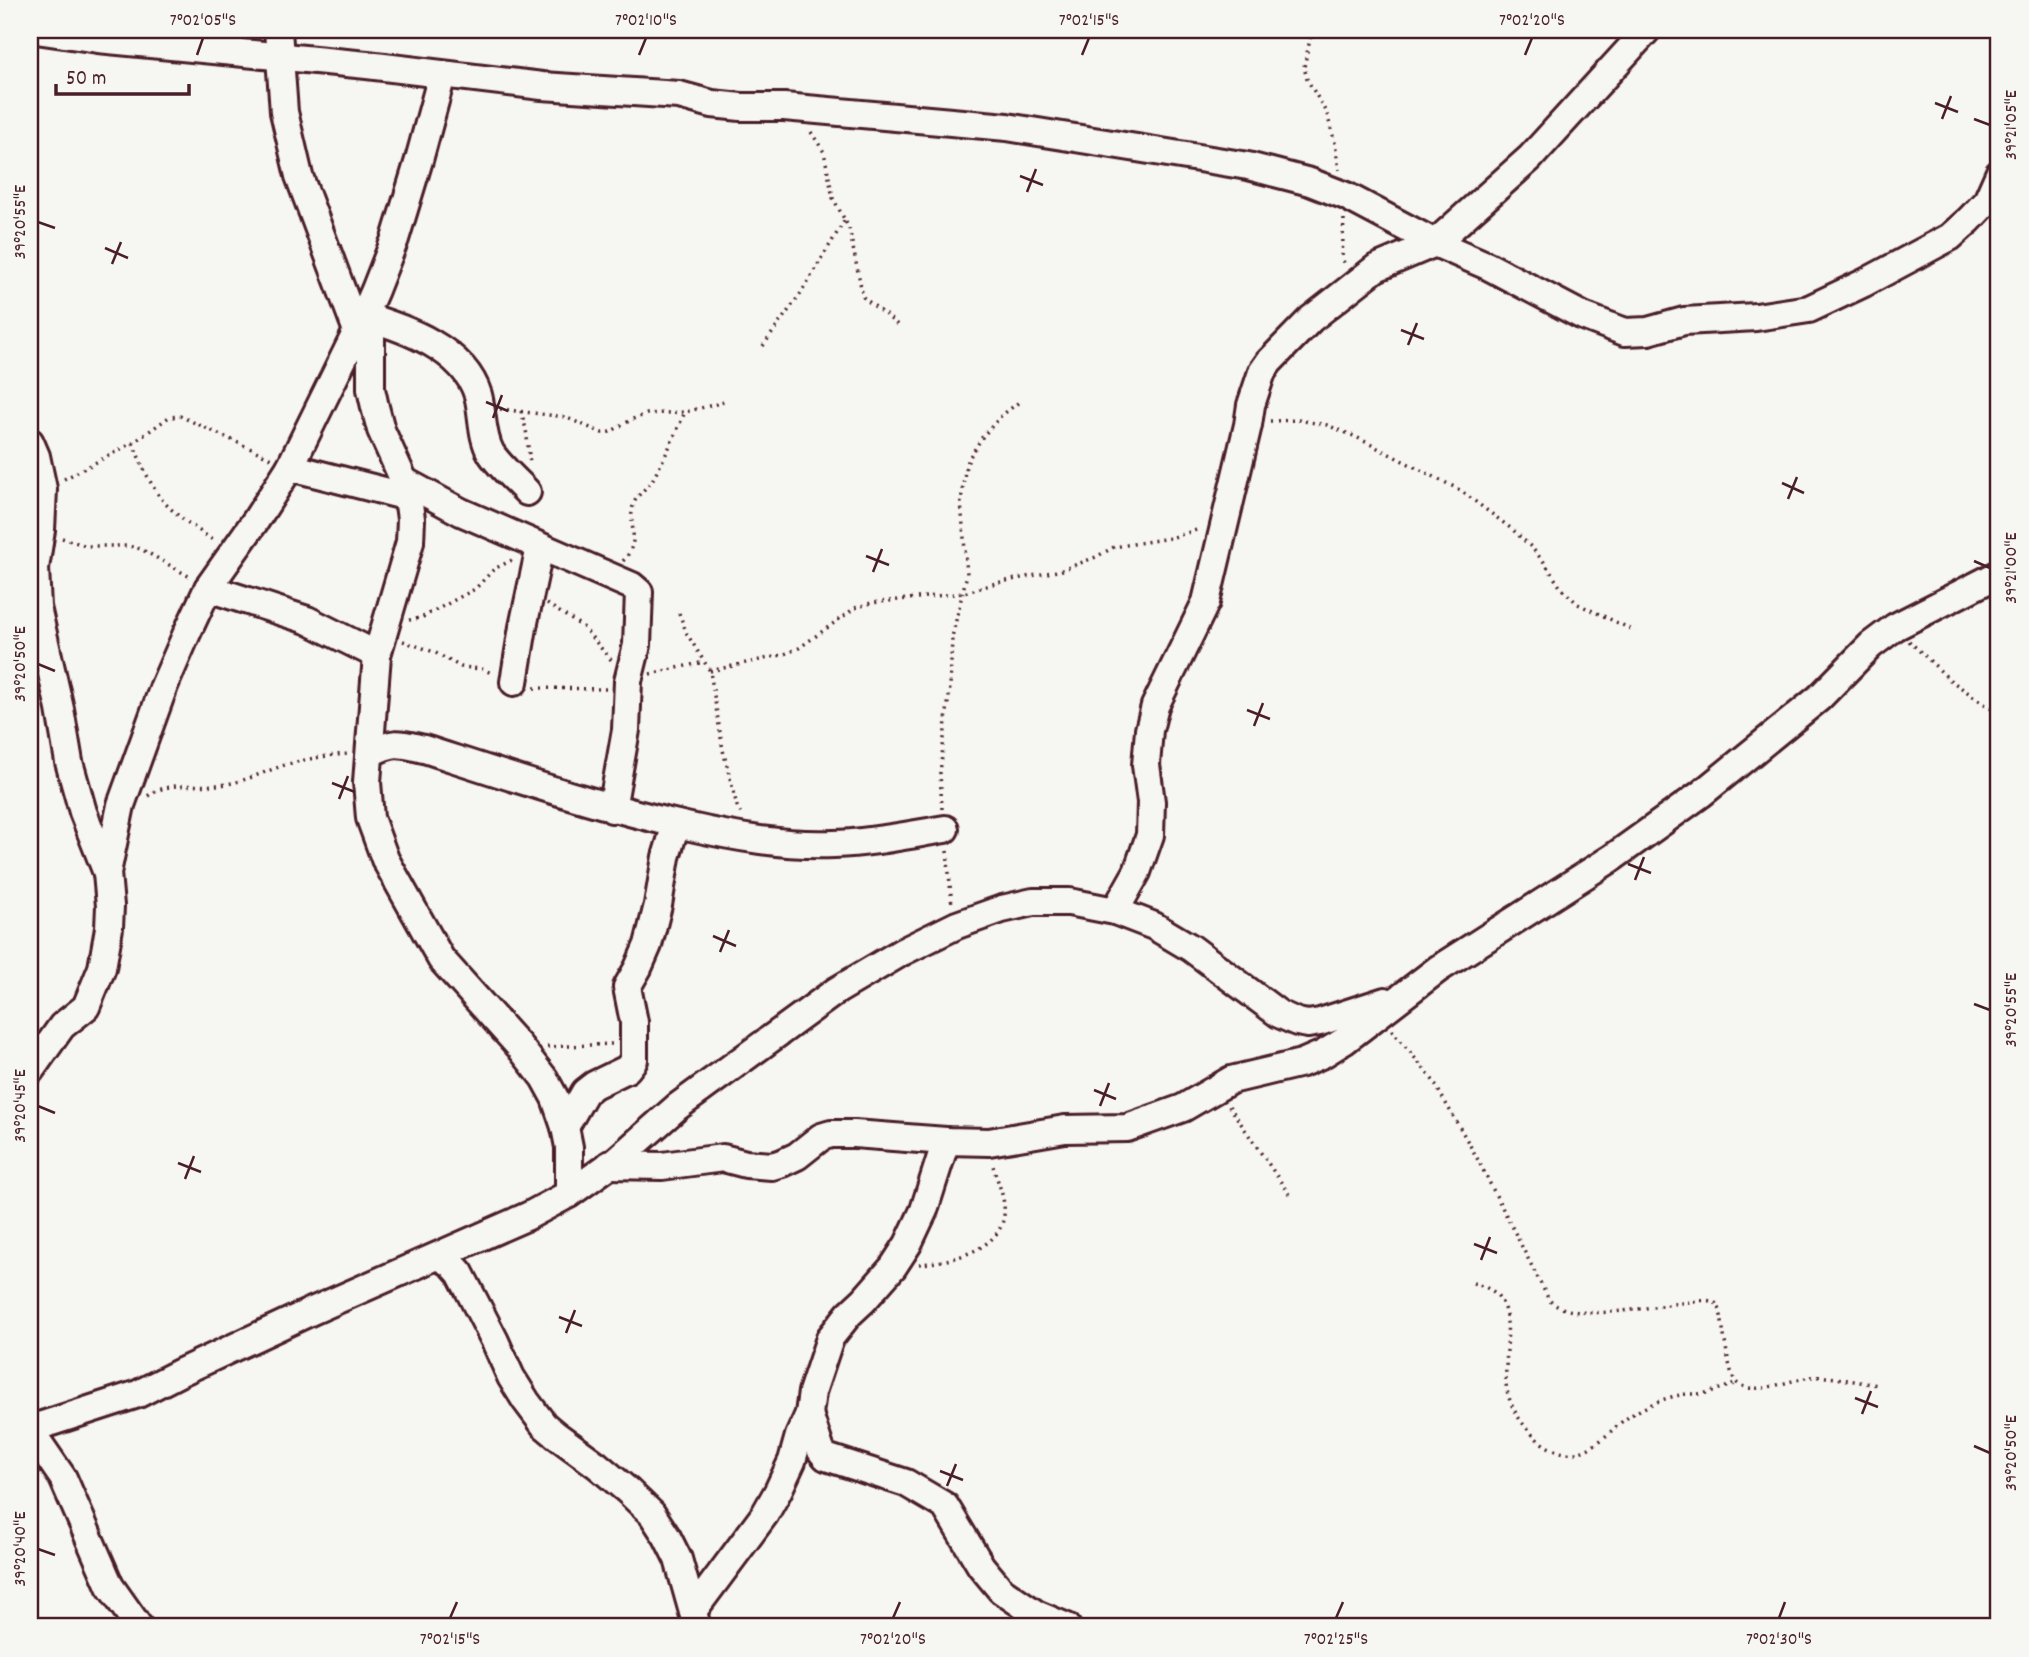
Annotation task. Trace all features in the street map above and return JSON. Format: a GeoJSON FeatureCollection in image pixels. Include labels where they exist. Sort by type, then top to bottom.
{"type":"FeatureCollection","features":[{"type":"Feature","properties":{"kind":"street"},"geometry":{"type":"LineString","coordinates":[[36,30],[542,86],[679,95],[712,104],[741,107],[784,107],[1007,127],[1248,166],[1310,181],[1488,266],[1583,316],[1625,332],[1648,331],[1684,321],[1756,317],[1808,309],[1864,283],[1950,237],[1987,201],[1999,174]]}},
{"type":"Feature","properties":{"kind":"street"},"geometry":{"type":"LineString","coordinates":[[278,30],[284,112],[299,176],[363,322],[375,407],[381,430],[406,489],[411,519],[410,542],[377,655],[367,782],[370,818],[385,859],[441,959],[519,1046],[544,1078],[555,1098],[565,1127],[570,1164],[569,1194]]}},
{"type":"Feature","properties":{"kind":"street"},"geometry":{"type":"LineString","coordinates":[[1115,911],[1137,872],[1150,835],[1151,802],[1146,765],[1154,706],[1206,602],[1251,405],[1257,385],[1269,362],[1311,319],[1376,268],[1435,243],[1530,158],[1647,30]]}},
{"type":"Feature","properties":{"kind":"street"},"geometry":{"type":"LineString","coordinates":[[107,873],[121,805],[164,685],[208,588],[257,520],[290,467],[363,322],[395,239],[442,75]]}},
{"type":"Feature","properties":{"kind":"street"},"geometry":{"type":"LineString","coordinates":[[363,322],[412,332],[430,341],[470,377],[481,407],[491,452],[527,492]]}},
{"type":"Feature","properties":{"kind":"street"},"geometry":{"type":"LineString","coordinates":[[30,442],[36,456],[36,491],[41,530],[35,568],[37,607],[73,774],[83,812],[107,873],[110,905],[102,968],[86,1007],[62,1026],[30,1072]]}},
{"type":"Feature","properties":{"kind":"street"},"geometry":{"type":"LineString","coordinates":[[290,467],[406,489],[632,586],[639,592],[637,645],[620,671],[626,730],[612,808]]}},
{"type":"Feature","properties":{"kind":"street"},"geometry":{"type":"LineString","coordinates":[[514,682],[540,547]]}},
{"type":"Feature","properties":{"kind":"street"},"geometry":{"type":"LineString","coordinates":[[609,1166],[662,1166],[723,1158],[746,1164],[772,1166],[797,1156],[821,1137],[831,1134],[854,1133],[989,1142],[1065,1129],[1127,1128],[1183,1108],[1231,1080],[1301,1063],[1334,1048],[1438,969],[1612,858],[1701,794],[1819,698],[1871,645],[1895,627],[1999,574]]}},
{"type":"Feature","properties":{"kind":"street"},"geometry":{"type":"LineString","coordinates":[[208,588],[307,620],[377,655]]}},
{"type":"Feature","properties":{"kind":"street"},"geometry":{"type":"LineString","coordinates":[[370,753],[391,743],[424,749],[612,808],[754,839],[835,844],[945,829]]}},
{"type":"Feature","properties":{"kind":"street"},"geometry":{"type":"LineString","coordinates":[[565,1127],[585,1092],[635,1060],[627,987],[648,945],[666,856],[676,824]]}},
{"type":"Feature","properties":{"kind":"street"},"geometry":{"type":"LineString","coordinates":[[139,1627],[110,1586],[63,1478],[30,1429],[138,1394],[312,1311],[528,1216],[569,1194],[609,1166],[677,1107],[836,991],[902,952],[957,925],[1002,909],[1033,902],[1069,902],[1115,911],[1154,926],[1191,948],[1279,1014],[1297,1022],[1320,1022],[1403,994]]}},
{"type":"Feature","properties":{"kind":"street"},"geometry":{"type":"LineString","coordinates":[[695,1619],[765,1514],[792,1461],[830,1338],[893,1267],[908,1244],[924,1210],[946,1141]]}},
{"type":"Feature","properties":{"kind":"street"},"geometry":{"type":"LineString","coordinates":[[439,1256],[460,1273],[511,1377],[544,1425],[608,1473],[652,1514],[678,1559],[695,1619]]}},
{"type":"Feature","properties":{"kind":"street"},"geometry":{"type":"LineString","coordinates":[[808,1414],[821,1451],[826,1457],[906,1483],[945,1506],[981,1566],[1001,1590],[1036,1614],[1067,1627]]}},
{"type":"Feature","properties":{"kind":"path"},"geometry":{"type":"LineString","coordinates":[[1312,30],[1304,67],[1307,79],[1327,114],[1335,144],[1346,197],[1342,257],[1355,284]]}},
{"type":"Feature","properties":{"kind":"path"},"geometry":{"type":"LineString","coordinates":[[808,129],[824,152],[833,198],[846,218],[863,297],[899,326]]}},
{"type":"Feature","properties":{"kind":"path"},"geometry":{"type":"LineString","coordinates":[[763,346],[801,292],[846,218]]}},
{"type":"Feature","properties":{"kind":"path"},"geometry":{"type":"LineString","coordinates":[[481,407],[565,417],[602,433],[610,432],[647,414],[685,412],[724,402]]}},
{"type":"Feature","properties":{"kind":"path"},"geometry":{"type":"LineString","coordinates":[[957,925],[951,903],[940,773],[950,687],[952,637],[964,593],[967,568],[961,502],[969,458],[983,436],[1001,416],[1019,402]]}},
{"type":"Feature","properties":{"kind":"path"},"geometry":{"type":"LineString","coordinates":[[604,574],[618,566],[633,546],[633,506],[655,476],[685,412]]}},
{"type":"Feature","properties":{"kind":"path"},"geometry":{"type":"LineString","coordinates":[[36,491],[133,443],[169,417],[180,416],[290,467]]}},
{"type":"Feature","properties":{"kind":"path"},"geometry":{"type":"LineString","coordinates":[[1248,425],[1298,420],[1327,425],[1460,490],[1531,547],[1561,588],[1578,604],[1635,631]]}},
{"type":"Feature","properties":{"kind":"path"},"geometry":{"type":"LineString","coordinates":[[133,443],[142,466],[169,507],[231,554]]}},
{"type":"Feature","properties":{"kind":"path"},"geometry":{"type":"LineString","coordinates":[[710,671],[782,655],[799,648],[863,605],[900,598],[964,593],[996,583],[1062,570],[1114,547],[1223,526]]}},
{"type":"Feature","properties":{"kind":"path"},"geometry":{"type":"LineString","coordinates":[[41,530],[87,546],[128,545],[141,549],[208,588]]}},
{"type":"Feature","properties":{"kind":"path"},"geometry":{"type":"LineString","coordinates":[[386,619],[421,618],[475,589],[494,569],[540,547]]}},
{"type":"Feature","properties":{"kind":"path"},"geometry":{"type":"LineString","coordinates":[[530,594],[583,627],[620,671],[704,662]]}},
{"type":"Feature","properties":{"kind":"path"},"geometry":{"type":"LineString","coordinates":[[679,614],[687,634],[710,671],[723,750],[737,806],[754,839]]}},
{"type":"Feature","properties":{"kind":"path"},"geometry":{"type":"LineString","coordinates":[[1895,627],[1950,680],[1999,714]]}},
{"type":"Feature","properties":{"kind":"path"},"geometry":{"type":"LineString","coordinates":[[121,805],[141,802],[165,787],[219,785],[309,759],[335,754],[370,753]]}},
{"type":"Feature","properties":{"kind":"path"},"geometry":{"type":"LineString","coordinates":[[1367,1023],[1388,1027],[1433,1079],[1555,1307],[1564,1311],[1613,1312],[1709,1301],[1716,1303],[1720,1310],[1730,1374],[1737,1383],[1746,1387],[1762,1388],[1809,1377],[1829,1377],[1880,1385]]}},
{"type":"Feature","properties":{"kind":"path"},"geometry":{"type":"LineString","coordinates":[[519,1046],[635,1043]]}},
{"type":"Feature","properties":{"kind":"path"},"geometry":{"type":"LineString","coordinates":[[1216,1087],[1289,1194]]}},
{"type":"Feature","properties":{"kind":"path"},"geometry":{"type":"LineString","coordinates":[[893,1267],[934,1263],[970,1254],[998,1232],[1004,1217],[1002,1195],[989,1142]]}},
{"type":"Feature","properties":{"kind":"path"},"geometry":{"type":"LineString","coordinates":[[1473,1283],[1498,1296],[1505,1311],[1508,1352],[1506,1383],[1511,1404],[1534,1437],[1543,1445],[1563,1453],[1584,1450],[1626,1418],[1665,1399],[1677,1395],[1703,1394],[1737,1383]]}}]}
